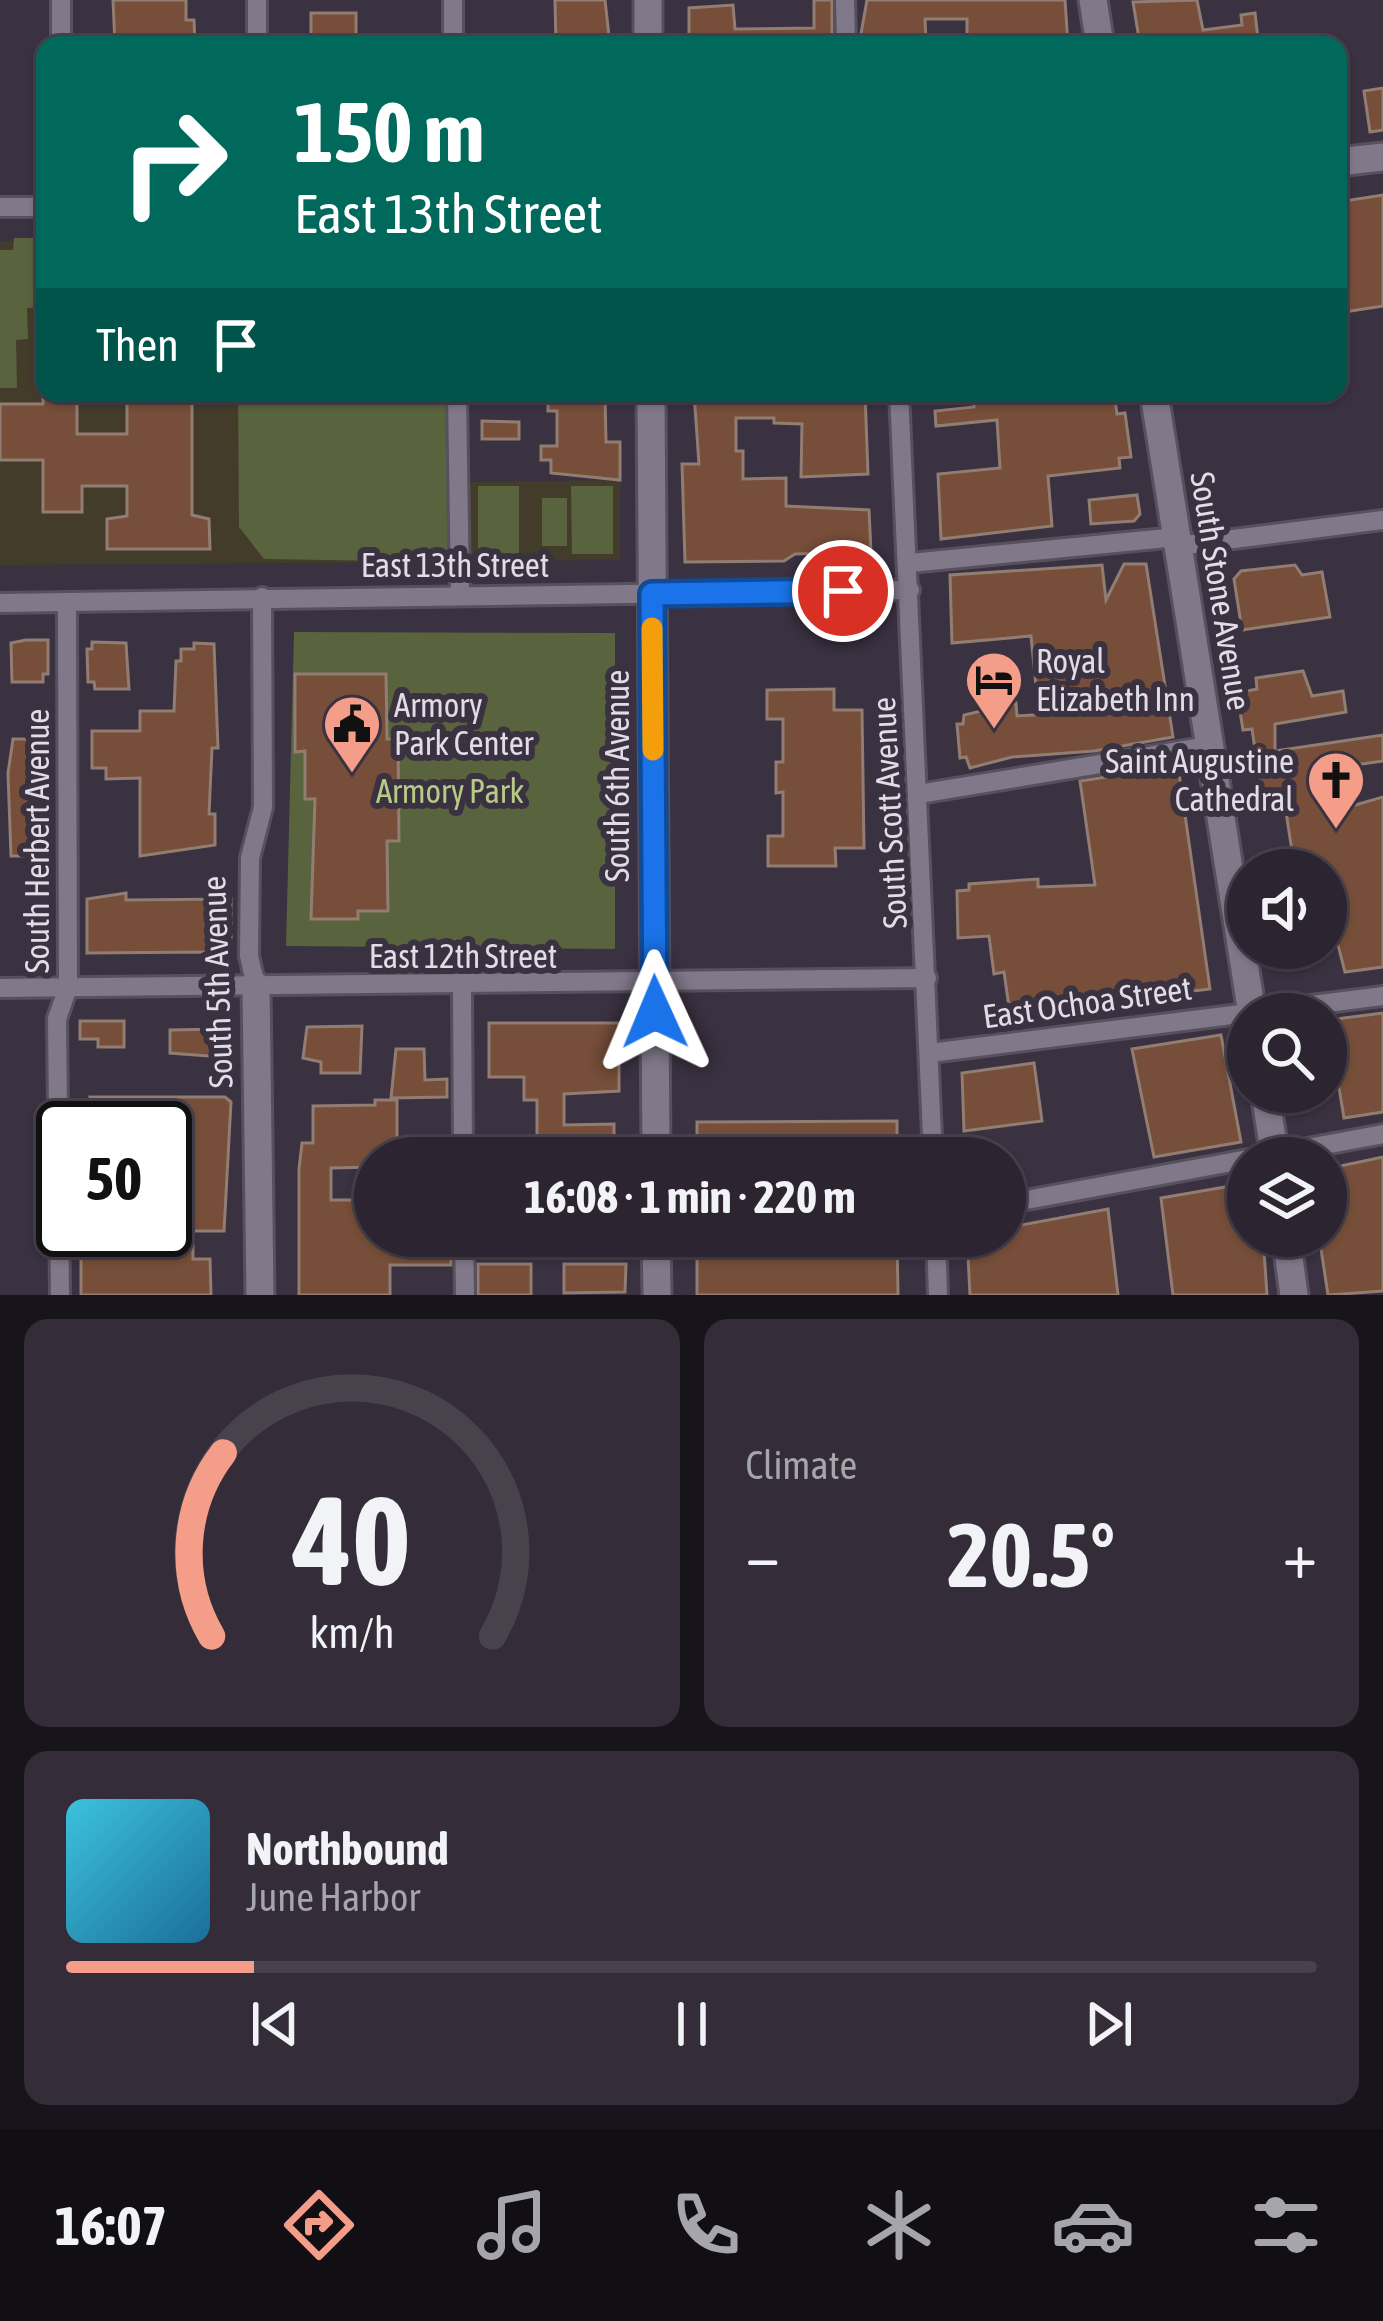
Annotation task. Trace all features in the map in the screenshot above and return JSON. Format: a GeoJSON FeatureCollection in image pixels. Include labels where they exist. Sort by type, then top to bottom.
{"type":"FeatureCollection","features":[{"type":"Feature","properties":{"kind":"street"},"geometry":{"type":"LineString","coordinates":[[61,0],[61,36]]}},
{"type":"Feature","properties":{"kind":"street"},"geometry":{"type":"LineString","coordinates":[[257,0],[257,36]]}},
{"type":"Feature","properties":{"kind":"street"},"geometry":{"type":"LineString","coordinates":[[453,0],[453,36]]}},
{"type":"Feature","properties":{"kind":"street"},"geometry":{"type":"LineString","coordinates":[[648,0],[648,36]]}},
{"type":"Feature","properties":{"kind":"street"},"geometry":{"type":"LineString","coordinates":[[845,0],[846,36]]}},
{"type":"Feature","properties":{"kind":"street"},"geometry":{"type":"LineString","coordinates":[[1093,0],[1099,36]]}},
{"type":"Feature","properties":{"kind":"street"},"geometry":{"type":"LineString","coordinates":[[1347,162],[1383,157]]}},
{"type":"Feature","properties":{"kind":"street"},"geometry":{"type":"LineString","coordinates":[[0,207],[36,207]]}},
{"type":"Feature","properties":{"kind":"street"},"geometry":{"type":"LineString","coordinates":[[458,402],[460,595]]}},
{"type":"Feature","properties":{"kind":"street","name":"South 6th Avenue"},"geometry":{"type":"LineString","coordinates":[[651,402],[656,1137]]}},
{"type":"Feature","properties":{"kind":"street","name":"South Scott Avenue"},"geometry":{"type":"LineString","coordinates":[[900,402],[932,1137]]}},
{"type":"Feature","properties":{"kind":"street","name":"South Stone Avenue"},"geometry":{"type":"LineString","coordinates":[[1155,402],[1249,993]]}},
{"type":"Feature","properties":{"kind":"street"},"geometry":{"type":"LineString","coordinates":[[910,563],[1383,520]]}},
{"type":"Feature","properties":{"kind":"street","name":"East 13th Street"},"geometry":{"type":"LineString","coordinates":[[0,603],[910,590]]}},
{"type":"Feature","properties":{"kind":"street","name":"South 5th Avenue"},"geometry":{"type":"LineString","coordinates":[[260,1295],[256,986],[249,956],[250,858],[263,807],[262,597]]}},
{"type":"Feature","properties":{"kind":"street","name":"South Herbert Avenue"},"geometry":{"type":"LineString","coordinates":[[60,1295],[57,1018],[68,987],[67,602]]}},
{"type":"Feature","properties":{"kind":"street"},"geometry":{"type":"LineString","coordinates":[[920,794],[1209,746]]}},
{"type":"Feature","properties":{"kind":"street","name":"East 12th Street"},"geometry":{"type":"LineString","coordinates":[[0,988],[462,987],[927,978]]}},
{"type":"Feature","properties":{"kind":"street"},"geometry":{"type":"LineString","coordinates":[[462,987],[463,1137]]}},
{"type":"Feature","properties":{"kind":"street","name":"East Ochoa Street"},"geometry":{"type":"LineString","coordinates":[[1347,1000],[1383,996]]}},
{"type":"Feature","properties":{"kind":"street","name":"East Ochoa Street"},"geometry":{"type":"LineString","coordinates":[[930,1053],[1227,1015]]}},
{"type":"Feature","properties":{"kind":"street"},"geometry":{"type":"LineString","coordinates":[[1347,1141],[1383,1134]]}},
{"type":"Feature","properties":{"kind":"street"},"geometry":{"type":"LineString","coordinates":[[1026,1200],[1227,1164]]}},
{"type":"Feature","properties":{"kind":"street"},"geometry":{"type":"LineString","coordinates":[[464,1257],[465,1295]]}},
{"type":"Feature","properties":{"kind":"street"},"geometry":{"type":"LineString","coordinates":[[656,1257],[657,1295]]}},
{"type":"Feature","properties":{"kind":"street"},"geometry":{"type":"LineString","coordinates":[[937,1257],[938,1295]]}},
{"type":"Feature","properties":{"kind":"street"},"geometry":{"type":"LineString","coordinates":[[1289,1257],[1294,1295]]}},
{"type":"Feature","properties":{"kind":"shaded area"},"geometry":{"type":"Polygon","coordinates":[[[36,240],[36,402],[445,402],[446,562],[0,565],[0,241],[36,240]]]}},
{"type":"Feature","properties":{"kind":"shaded area"},"geometry":{"type":"Polygon","coordinates":[[[620,480],[620,560],[471,561],[469,482],[620,480]]]}},
{"type":"Feature","properties":{"kind":"green space"},"geometry":{"type":"Polygon","coordinates":[[[14,238],[36,238],[36,308],[27,308],[28,339],[16,340],[17,388],[0,388],[0,250],[13,250],[14,238]]]}},
{"type":"Feature","properties":{"kind":"green space"},"geometry":{"type":"Polygon","coordinates":[[[238,402],[451,402],[452,562],[264,559],[239,527],[238,402]]]}},
{"type":"Feature","properties":{"kind":"green space"},"geometry":{"type":"Polygon","coordinates":[[[478,486],[519,486],[519,555],[478,555],[478,486]]]}},
{"type":"Feature","properties":{"kind":"green space"},"geometry":{"type":"Polygon","coordinates":[[[571,486],[613,486],[613,554],[572,554],[571,486]]]}},
{"type":"Feature","properties":{"kind":"green space"},"geometry":{"type":"Polygon","coordinates":[[[542,498],[567,498],[567,546],[542,546],[542,498]]]}},
{"type":"Feature","properties":{"kind":"green space","name":"Armory Park"},"geometry":{"type":"Polygon","coordinates":[[[294,632],[615,633],[615,949],[286,946],[294,632]]]}},
{"type":"Feature","properties":{"kind":"building"},"geometry":{"type":"Polygon","coordinates":[[[113,0],[186,0],[186,20],[194,20],[195,36],[115,36],[113,0]]]}},
{"type":"Feature","properties":{"kind":"building"},"geometry":{"type":"Polygon","coordinates":[[[555,0],[605,0],[609,36],[556,36],[555,0]]]}},
{"type":"Feature","properties":{"kind":"building"},"geometry":{"type":"Polygon","coordinates":[[[814,0],[832,0],[832,36],[689,36],[689,8],[733,5],[735,29],[814,28],[814,0]]]}},
{"type":"Feature","properties":{"kind":"building"},"geometry":{"type":"Polygon","coordinates":[[[867,0],[1065,0],[1067,36],[967,36],[967,19],[925,19],[926,36],[861,36],[867,0]]]}},
{"type":"Feature","properties":{"kind":"building"},"geometry":{"type":"Polygon","coordinates":[[[1197,0],[1203,30],[1242,25],[1241,15],[1255,13],[1258,36],[1139,36],[1133,2],[1197,0]]]}},
{"type":"Feature","properties":{"kind":"building"},"geometry":{"type":"Polygon","coordinates":[[[311,13],[356,13],[356,36],[311,36],[311,13]]]}},
{"type":"Feature","properties":{"kind":"building"},"geometry":{"type":"Polygon","coordinates":[[[1383,88],[1383,130],[1370,132],[1364,91],[1383,88]]]}},
{"type":"Feature","properties":{"kind":"building"},"geometry":{"type":"Polygon","coordinates":[[[1383,195],[1383,306],[1347,312],[1347,201],[1383,195]]]}},
{"type":"Feature","properties":{"kind":"building"},"geometry":{"type":"Polygon","coordinates":[[[77,402],[77,434],[127,434],[127,402],[192,402],[192,515],[209,519],[210,549],[107,549],[107,519],[127,516],[127,486],[82,486],[82,512],[43,512],[43,460],[0,460],[0,404],[77,402]]]}},
{"type":"Feature","properties":{"kind":"building"},"geometry":{"type":"Polygon","coordinates":[[[548,402],[605,402],[606,442],[620,442],[620,480],[551,473],[551,460],[541,460],[541,446],[557,446],[557,411],[548,411],[548,402]]]}},
{"type":"Feature","properties":{"kind":"building"},"geometry":{"type":"Polygon","coordinates":[[[695,402],[865,402],[868,474],[801,477],[802,424],[774,423],[774,418],[736,418],[736,451],[743,451],[743,479],[786,478],[786,506],[869,510],[871,552],[795,554],[784,561],[685,562],[682,464],[699,464],[695,402]]]}},
{"type":"Feature","properties":{"kind":"building"},"geometry":{"type":"Polygon","coordinates":[[[974,402],[1115,402],[1117,414],[1125,413],[1131,457],[1119,458],[1120,468],[1048,476],[1052,526],[941,539],[938,474],[1000,468],[997,420],[936,426],[935,411],[974,407],[974,402]]]}},
{"type":"Feature","properties":{"kind":"building"},"geometry":{"type":"Polygon","coordinates":[[[482,421],[519,422],[519,439],[482,439],[482,421]]]}},
{"type":"Feature","properties":{"kind":"building"},"geometry":{"type":"Polygon","coordinates":[[[1137,495],[1140,514],[1134,521],[1091,524],[1089,500],[1137,495]]]}},
{"type":"Feature","properties":{"kind":"building"},"geometry":{"type":"Polygon","coordinates":[[[1124,564],[1146,564],[1173,737],[1094,751],[1012,757],[970,768],[966,757],[960,758],[957,724],[963,724],[964,715],[1016,703],[1017,716],[1048,714],[1044,685],[1036,686],[1031,636],[952,643],[950,575],[1102,565],[1106,600],[1124,564]]]}},
{"type":"Feature","properties":{"kind":"building"},"geometry":{"type":"Polygon","coordinates":[[[1295,565],[1302,575],[1322,572],[1330,617],[1242,630],[1234,579],[1241,571],[1295,565]]]}},
{"type":"Feature","properties":{"kind":"building"},"geometry":{"type":"Polygon","coordinates":[[[48,640],[48,674],[43,674],[43,682],[12,682],[11,643],[48,640]]]}},
{"type":"Feature","properties":{"kind":"building"},"geometry":{"type":"Polygon","coordinates":[[[92,642],[126,643],[129,689],[95,689],[94,682],[88,682],[87,649],[92,649],[92,642]]]}},
{"type":"Feature","properties":{"kind":"building"},"geometry":{"type":"Polygon","coordinates":[[[194,643],[214,644],[218,748],[212,748],[209,814],[215,814],[215,845],[140,856],[140,778],[106,779],[106,768],[92,768],[92,731],[140,731],[140,711],[174,711],[176,661],[181,661],[181,649],[194,649],[194,643]]]}},
{"type":"Feature","properties":{"kind":"building"},"geometry":{"type":"Polygon","coordinates":[[[1303,671],[1312,696],[1343,691],[1346,712],[1275,724],[1275,751],[1383,735],[1383,761],[1327,769],[1334,811],[1383,797],[1383,967],[1345,972],[1347,849],[1292,849],[1283,793],[1261,790],[1252,729],[1243,730],[1237,693],[1257,689],[1256,678],[1303,671]]]}},
{"type":"Feature","properties":{"kind":"building","name":"Armory Park Center"},"geometry":{"type":"Polygon","coordinates":[[[295,674],[386,674],[387,739],[398,739],[399,841],[387,841],[388,911],[358,911],[358,919],[311,919],[315,799],[305,799],[305,751],[295,752],[295,674]]]}},
{"type":"Feature","properties":{"kind":"building"},"geometry":{"type":"Polygon","coordinates":[[[834,689],[834,710],[862,710],[864,848],[835,848],[836,866],[768,866],[768,836],[783,836],[783,792],[776,793],[776,762],[783,762],[783,719],[767,719],[767,690],[834,689]]]}},
{"type":"Feature","properties":{"kind":"building"},"geometry":{"type":"Polygon","coordinates":[[[13,739],[50,739],[47,856],[11,856],[8,773],[13,739]]]}},
{"type":"Feature","properties":{"kind":"building"},"geometry":{"type":"Polygon","coordinates":[[[1178,766],[1210,989],[1010,1014],[1004,972],[994,974],[989,936],[958,938],[957,891],[969,890],[969,884],[1038,879],[1038,887],[1095,885],[1080,781],[1178,766]]]}},
{"type":"Feature","properties":{"kind":"building"},"geometry":{"type":"Polygon","coordinates":[[[126,893],[126,900],[231,899],[231,952],[213,957],[209,952],[87,953],[87,899],[126,893]]]}},
{"type":"Feature","properties":{"kind":"building"},"geometry":{"type":"Polygon","coordinates":[[[1383,1013],[1383,1112],[1344,1118],[1347,1018],[1383,1013]]]}},
{"type":"Feature","properties":{"kind":"building"},"geometry":{"type":"Polygon","coordinates":[[[80,1021],[124,1021],[124,1047],[98,1047],[98,1039],[80,1039],[80,1021]]]}},
{"type":"Feature","properties":{"kind":"building"},"geometry":{"type":"Polygon","coordinates":[[[489,1023],[619,1023],[619,1091],[564,1094],[564,1125],[614,1124],[614,1137],[537,1137],[537,1100],[524,1100],[524,1077],[489,1077],[489,1023]]]}},
{"type":"Feature","properties":{"kind":"building"},"geometry":{"type":"Polygon","coordinates":[[[362,1026],[360,1073],[321,1073],[321,1062],[303,1058],[307,1027],[362,1026]]]}},
{"type":"Feature","properties":{"kind":"building"},"geometry":{"type":"Polygon","coordinates":[[[221,1029],[221,1057],[170,1053],[170,1030],[221,1029]]]}},
{"type":"Feature","properties":{"kind":"building"},"geometry":{"type":"Polygon","coordinates":[[[1221,1035],[1227,1113],[1236,1113],[1240,1137],[1227,1137],[1227,1144],[1154,1157],[1132,1049],[1221,1035]]]}},
{"type":"Feature","properties":{"kind":"building"},"geometry":{"type":"Polygon","coordinates":[[[396,1049],[424,1049],[425,1080],[447,1079],[447,1097],[391,1098],[396,1049]]]}},
{"type":"Feature","properties":{"kind":"building"},"geometry":{"type":"Polygon","coordinates":[[[1034,1063],[1042,1121],[964,1131],[962,1073],[1034,1063]]]}},
{"type":"Feature","properties":{"kind":"building"},"geometry":{"type":"Polygon","coordinates":[[[90,1097],[225,1097],[231,1102],[224,1231],[193,1231],[193,1259],[210,1259],[211,1295],[81,1295],[81,1257],[192,1257],[192,1101],[91,1101],[90,1097]]]}},
{"type":"Feature","properties":{"kind":"building"},"geometry":{"type":"Polygon","coordinates":[[[375,1100],[397,1100],[397,1137],[354,1137],[354,1167],[331,1168],[331,1200],[354,1200],[354,1257],[451,1257],[451,1265],[390,1265],[390,1295],[299,1295],[299,1169],[302,1143],[313,1143],[313,1106],[375,1105],[375,1100]]]}},
{"type":"Feature","properties":{"kind":"building"},"geometry":{"type":"Polygon","coordinates":[[[897,1121],[897,1137],[697,1137],[697,1122],[897,1121]]]}},
{"type":"Feature","properties":{"kind":"building"},"geometry":{"type":"Polygon","coordinates":[[[1383,1157],[1383,1291],[1328,1295],[1322,1257],[1347,1257],[1347,1165],[1383,1157]]]}},
{"type":"Feature","properties":{"kind":"building"},"geometry":{"type":"Polygon","coordinates":[[[1227,1187],[1227,1257],[1264,1257],[1267,1295],[1173,1295],[1161,1198],[1227,1187]]]}},
{"type":"Feature","properties":{"kind":"building"},"geometry":{"type":"Polygon","coordinates":[[[1108,1209],[1118,1295],[970,1295],[968,1257],[1026,1257],[1026,1224],[1108,1209]]]}},
{"type":"Feature","properties":{"kind":"building"},"geometry":{"type":"Polygon","coordinates":[[[697,1257],[897,1257],[898,1295],[697,1295],[697,1257]]]}},
{"type":"Feature","properties":{"kind":"building"},"geometry":{"type":"Polygon","coordinates":[[[478,1264],[531,1264],[531,1295],[478,1295],[478,1264]]]}},
{"type":"Feature","properties":{"kind":"building"},"geometry":{"type":"Polygon","coordinates":[[[564,1264],[626,1264],[625,1292],[564,1293],[564,1264]]]}},
{"type":"Feature","properties":{"kind":"slow traffic"},"geometry":{"type":"LineString","coordinates":[[652,628],[653,750]]}},
{"type":"Feature","properties":{"kind":"place","name":"Royal Elizabeth Inn"},"geometry":{"type":"Point","coordinates":[994,731]}},
{"type":"Feature","properties":{"kind":"place","name":"Armory Park Center"},"geometry":{"type":"Point","coordinates":[352,775]}},
{"type":"Feature","properties":{"kind":"place","name":"Saint Augustine Cathedral"},"geometry":{"type":"Point","coordinates":[1336,831]}},
{"type":"Feature","properties":{"kind":"route"},"geometry":{"type":"LineString","coordinates":[[655,1012],[652,594],[843,591]]}}]}
